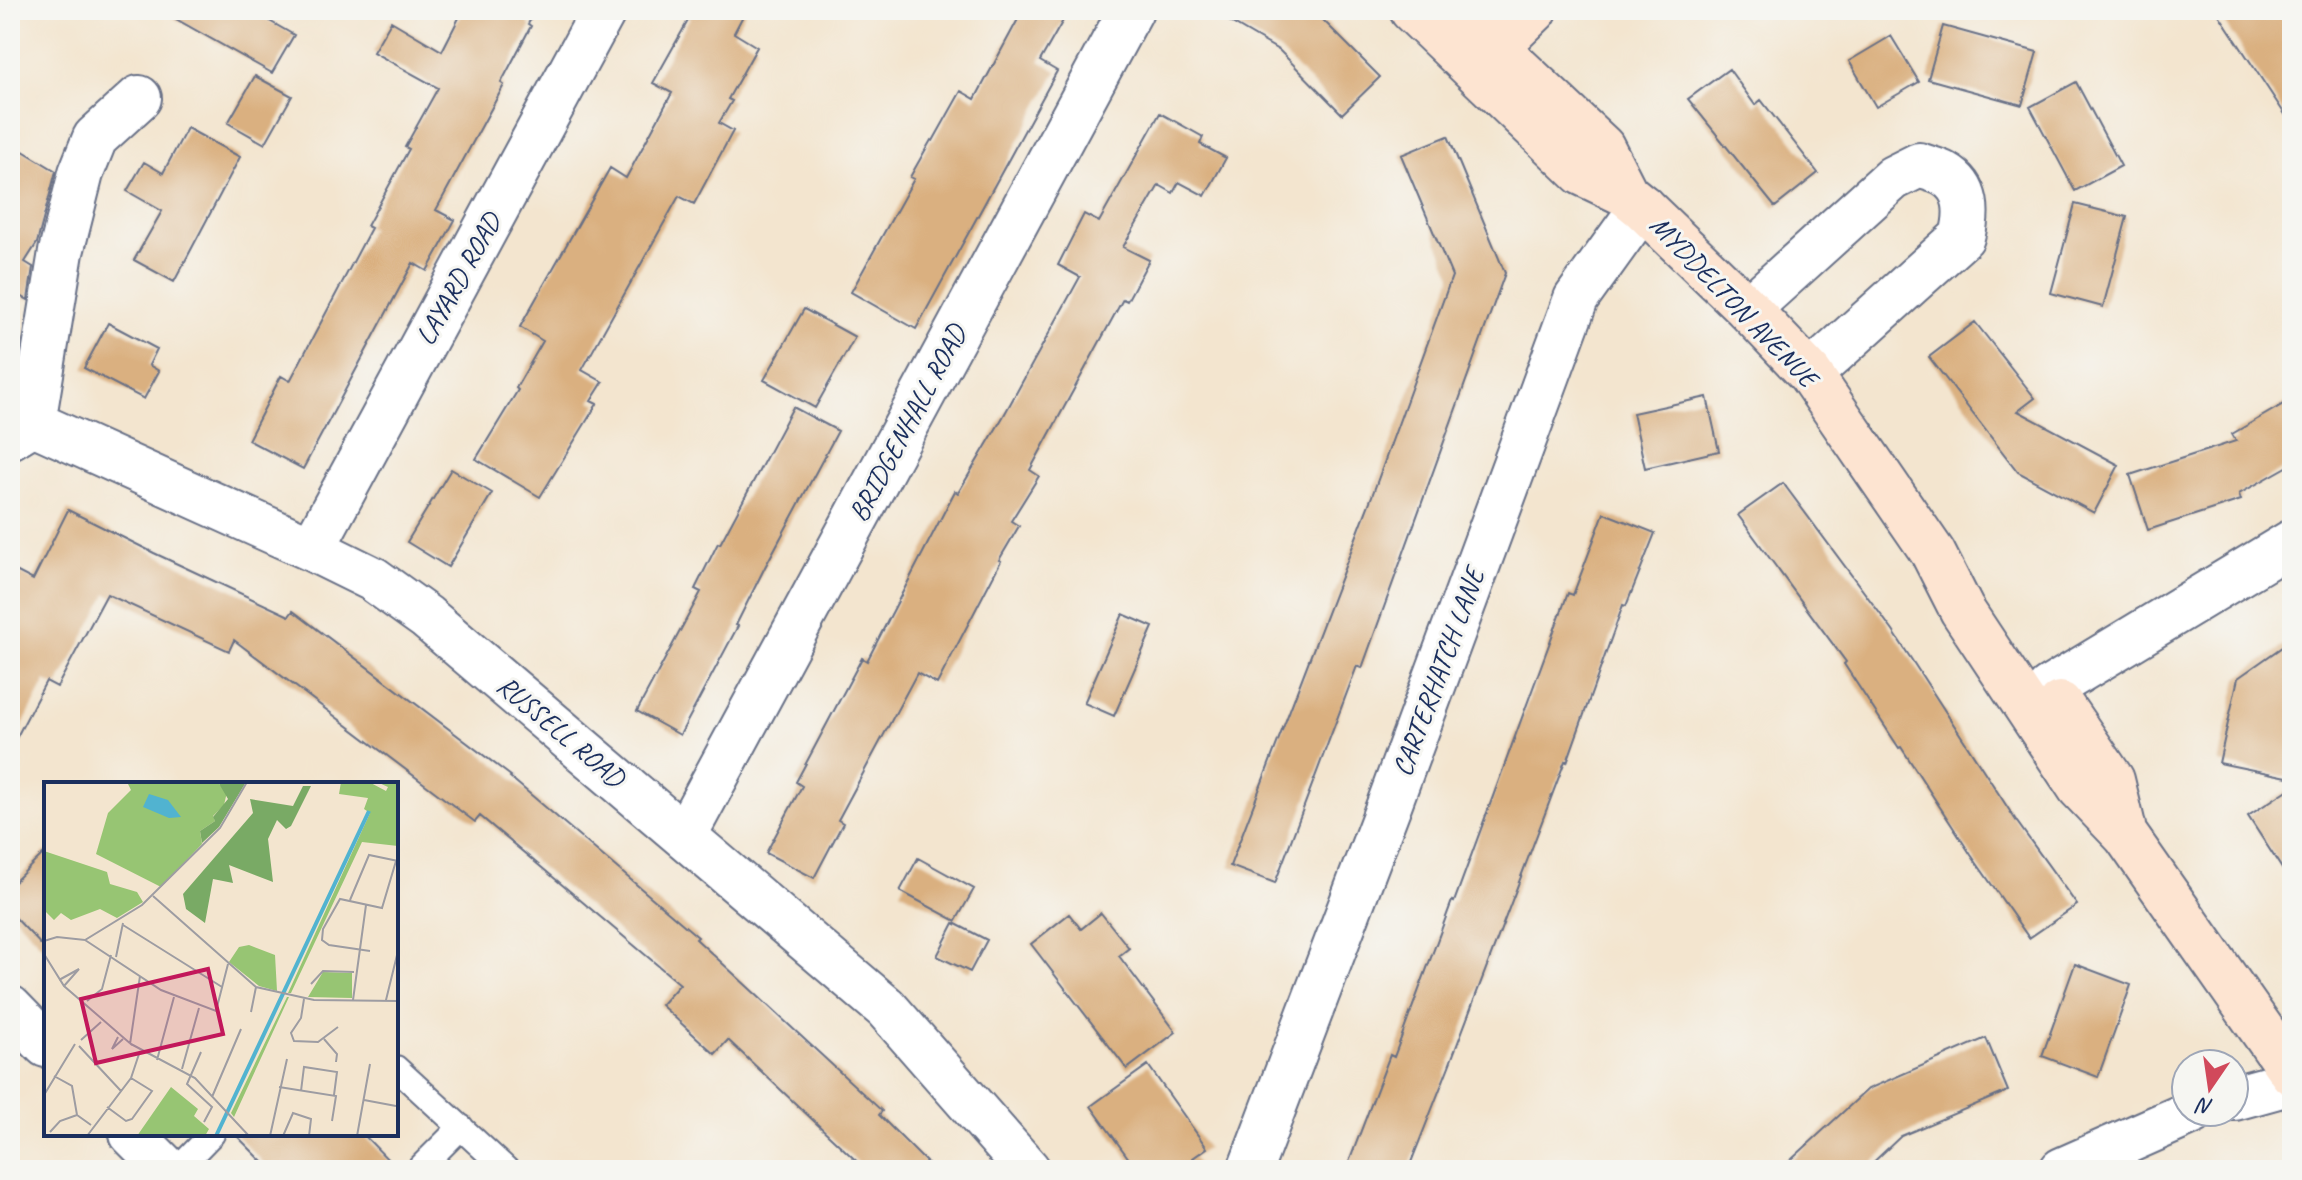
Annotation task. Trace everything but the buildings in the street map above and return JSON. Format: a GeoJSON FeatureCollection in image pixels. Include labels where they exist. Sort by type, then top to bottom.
{"type":"FeatureCollection","features":[{"type":"Feature","properties":{"kind":"street","name":"LAYARD ROAD"},"geometry":{"type":"LineString","coordinates":[[312,549],[604,10]]}},
{"type":"Feature","properties":{"kind":"street","name":"BRIDGENHALL ROAD"},"geometry":{"type":"LineString","coordinates":[[684,836],[1131,10]]}},
{"type":"Feature","properties":{"kind":"street"},"geometry":{"type":"LineString","coordinates":[[1412,10],[1485,58]]}},
{"type":"Feature","properties":{"kind":"street"},"geometry":{"type":"LineString","coordinates":[[1456,10],[1485,58],[1582,173],[1634,200]]}},
{"type":"Feature","properties":{"kind":"street"},"geometry":{"type":"LineString","coordinates":[[1485,58],[1535,10]]}},
{"type":"Feature","properties":{"kind":"street"},"geometry":{"type":"LineString","coordinates":[[22,430],[81,173],[95,138],[139,98]]}},
{"type":"Feature","properties":{"kind":"street"},"geometry":{"type":"LineString","coordinates":[[1748,309],[1893,178],[1919,165],[1944,174],[1959,188],[1968,214],[1962,237],[1810,374]]}},
{"type":"Feature","properties":{"kind":"street","name":"MYDDELTON AVENUE"},"geometry":{"type":"LineString","coordinates":[[1634,200],[1748,309],[1810,374],[1933,553],[1962,610],[2080,788],[2126,836],[2292,1073]]}},
{"type":"Feature","properties":{"kind":"street","name":"CARTERHATCH LANE"},"geometry":{"type":"LineString","coordinates":[[1250,1170],[1576,299],[1634,200]]}},
{"type":"Feature","properties":{"kind":"street","name":"RUSSELL ROAD"},"geometry":{"type":"LineString","coordinates":[[22,430],[312,549],[373,579],[426,617],[886,1008],[1028,1170]]}},
{"type":"Feature","properties":{"kind":"street"},"geometry":{"type":"LineString","coordinates":[[2049,689],[2292,542]]}},
{"type":"Feature","properties":{"kind":"street","name":"MYDDELTON AVENUE"},"geometry":{"type":"LineString","coordinates":[[1933,553],[1977,586],[2112,780],[2126,836]]}},
{"type":"Feature","properties":{"kind":"street"},"geometry":{"type":"LineString","coordinates":[[10,1008],[44,1043]]}},
{"type":"Feature","properties":{"kind":"street"},"geometry":{"type":"LineString","coordinates":[[2250,1094],[2292,1082]]}},
{"type":"Feature","properties":{"kind":"street"},"geometry":{"type":"LineString","coordinates":[[2062,1170],[2170,1122]]}},
{"type":"Feature","properties":{"kind":"street"},"geometry":{"type":"LineString","coordinates":[[134,1136],[168,1170]]}},
{"type":"Feature","properties":{"kind":"lane"},"geometry":{"type":"LineString","coordinates":[[398,1070],[507,1170]]}},
{"type":"Feature","properties":{"kind":"lane"},"geometry":{"type":"LineString","coordinates":[[418,1170],[461,1127]]}},
{"type":"Feature","properties":{"kind":"lane"},"geometry":{"type":"LineString","coordinates":[[177,1170],[210,1136]]}}]}
